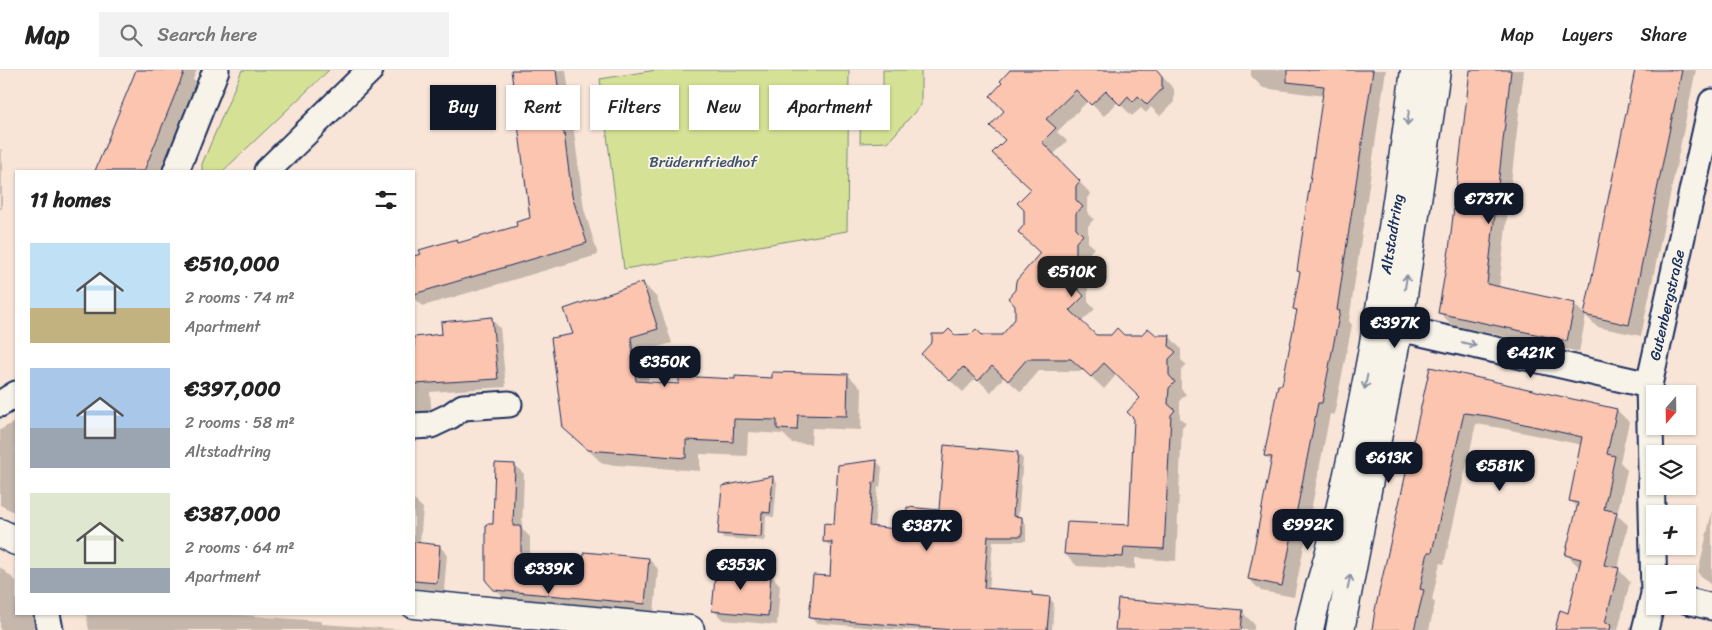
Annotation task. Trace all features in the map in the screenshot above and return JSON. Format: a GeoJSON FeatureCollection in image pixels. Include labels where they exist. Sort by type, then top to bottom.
{"type":"FeatureCollection","features":[{"type":"Feature","properties":{"kind":"main road","name":"Altstadtring"},"geometry":{"type":"LineString","coordinates":[[1340,630],[1387,328],[1400,182],[1415,70]]}},
{"type":"Feature","properties":{"kind":"main road","name":"Altstadtring"},"geometry":{"type":"LineString","coordinates":[[1308,630],[1387,328],[1422,174],[1436,70]]}},
{"type":"Feature","properties":{"kind":"main road"},"geometry":{"type":"LineString","coordinates":[[0,533],[15,540]]}},
{"type":"Feature","properties":{"kind":"main road"},"geometry":{"type":"LineString","coordinates":[[415,604],[690,630]]}},
{"type":"Feature","properties":{"kind":"street"},"geometry":{"type":"LineString","coordinates":[[176,170],[216,70]]}},
{"type":"Feature","properties":{"kind":"street"},"geometry":{"type":"LineString","coordinates":[[267,170],[370,70]]}},
{"type":"Feature","properties":{"kind":"street","name":"Gutenbergstraße"},"geometry":{"type":"LineString","coordinates":[[1649,385],[1712,102]]}},
{"type":"Feature","properties":{"kind":"street"},"geometry":{"type":"LineString","coordinates":[[1387,328],[1417,332],[1649,385]]}},
{"type":"Feature","properties":{"kind":"street"},"geometry":{"type":"LineString","coordinates":[[0,404],[15,395]]}},
{"type":"Feature","properties":{"kind":"street"},"geometry":{"type":"LineString","coordinates":[[415,426],[431,425],[463,407],[509,404]]}},
{"type":"Feature","properties":{"kind":"street","name":"Gutenbergstraße"},"geometry":{"type":"LineString","coordinates":[[1650,435],[1653,565]]}},
{"type":"Feature","properties":{"kind":"street"},"geometry":{"type":"LineString","coordinates":[[1696,603],[1712,608]]}},
{"type":"Feature","properties":{"kind":"street"},"geometry":{"type":"LineString","coordinates":[[47,615],[50,630]]}},
{"type":"Feature","properties":{"kind":"street","name":"Gutenbergstraße"},"geometry":{"type":"LineString","coordinates":[[1646,630],[1649,615]]}},
{"type":"Feature","properties":{"kind":"green space"},"geometry":{"type":"Polygon","coordinates":[[[242,70],[329,70],[224,170],[202,170],[202,164],[242,70]]]}},
{"type":"Feature","properties":{"kind":"green space","name":"Brüdernfriedhof"},"geometry":{"type":"Polygon","coordinates":[[[656,70],[849,70],[849,85],[769,85],[769,130],[848,130],[847,231],[624,269],[606,130],[679,130],[679,85],[601,85],[600,79],[656,70]]]}},
{"type":"Feature","properties":{"kind":"green space"},"geometry":{"type":"Polygon","coordinates":[[[883,70],[921,70],[921,105],[888,142],[860,143],[860,130],[890,130],[890,85],[883,85],[883,70]]]}},
{"type":"Feature","properties":{"kind":"building"},"geometry":{"type":"Polygon","coordinates":[[[136,70],[185,70],[144,170],[95,170],[136,70]]]}},
{"type":"Feature","properties":{"kind":"building"},"geometry":{"type":"Polygon","coordinates":[[[511,70],[556,70],[558,85],[513,85],[511,70]]]}},
{"type":"Feature","properties":{"kind":"building"},"geometry":{"type":"Polygon","coordinates":[[[1010,70],[1157,70],[1162,76],[1162,89],[1147,105],[1138,96],[1133,102],[1128,96],[1120,105],[1106,91],[1091,105],[1076,90],[1046,119],[1056,128],[1042,142],[1080,181],[1076,186],[1076,200],[1083,207],[1076,213],[1076,228],[1083,235],[1076,242],[1076,260],[1083,267],[1077,274],[1077,288],[1084,296],[1070,310],[1096,335],[1111,335],[1117,328],[1124,335],[1141,335],[1148,328],[1156,335],[1170,335],[1169,346],[1176,352],[1169,359],[1169,375],[1175,382],[1169,388],[1168,404],[1175,410],[1171,415],[1164,549],[1124,547],[1123,557],[1064,554],[1067,522],[1129,525],[1134,419],[1127,412],[1140,398],[1104,363],[1091,377],[1071,359],[1027,359],[1008,381],[992,366],[978,381],[963,367],[950,381],[921,354],[932,342],[932,334],[944,334],[949,329],[955,335],[971,334],[976,329],[982,335],[1002,335],[1015,319],[1015,306],[1008,298],[1015,290],[1016,281],[1040,253],[1018,232],[1024,225],[1024,210],[1017,203],[1031,189],[992,153],[1005,140],[990,126],[1004,111],[990,96],[1002,83],[1000,81],[1010,70]]]}},
{"type":"Feature","properties":{"kind":"building"},"geometry":{"type":"Polygon","coordinates":[[[1287,70],[1373,70],[1337,310],[1340,311],[1322,403],[1318,403],[1282,586],[1248,579],[1272,457],[1264,456],[1278,385],[1282,385],[1297,310],[1293,309],[1300,272],[1297,271],[1324,86],[1287,82],[1287,70]]]}},
{"type":"Feature","properties":{"kind":"building"},"geometry":{"type":"Polygon","coordinates":[[[1470,70],[1511,70],[1487,284],[1575,303],[1567,341],[1438,313],[1449,250],[1470,70]]]}},
{"type":"Feature","properties":{"kind":"building"},"geometry":{"type":"Polygon","coordinates":[[[1635,70],[1682,70],[1629,325],[1584,315],[1635,70]]]}},
{"type":"Feature","properties":{"kind":"building"},"geometry":{"type":"Polygon","coordinates":[[[519,130],[564,130],[572,196],[587,243],[415,294],[415,256],[421,254],[419,250],[457,239],[458,243],[517,226],[516,222],[530,218],[519,130]]]}},
{"type":"Feature","properties":{"kind":"building"},"geometry":{"type":"Polygon","coordinates":[[[643,282],[658,329],[631,337],[636,381],[679,384],[679,376],[735,379],[735,376],[772,378],[772,372],[848,374],[847,416],[798,415],[797,430],[777,429],[777,420],[734,419],[733,442],[686,440],[686,458],[588,450],[563,428],[551,338],[573,334],[564,309],[643,282]]]}},
{"type":"Feature","properties":{"kind":"building"},"geometry":{"type":"Polygon","coordinates":[[[492,317],[498,379],[415,384],[415,337],[442,334],[441,322],[492,317]]]}},
{"type":"Feature","properties":{"kind":"building"},"geometry":{"type":"Polygon","coordinates":[[[1430,367],[1617,409],[1607,454],[1615,456],[1604,509],[1617,512],[1604,565],[1619,568],[1605,623],[1611,624],[1610,630],[1555,630],[1560,610],[1568,613],[1581,559],[1565,555],[1578,503],[1569,501],[1582,437],[1488,416],[1464,413],[1432,552],[1428,552],[1420,589],[1424,590],[1414,630],[1372,630],[1430,367]]]}},
{"type":"Feature","properties":{"kind":"building"},"geometry":{"type":"Polygon","coordinates":[[[944,445],[1018,452],[1013,516],[1022,517],[1022,536],[988,536],[984,588],[1032,592],[1032,595],[1050,597],[1047,630],[953,630],[809,618],[813,575],[830,576],[832,542],[823,542],[824,523],[834,524],[838,465],[877,460],[869,526],[905,530],[907,507],[939,510],[944,445]]]}},
{"type":"Feature","properties":{"kind":"building"},"geometry":{"type":"Polygon","coordinates":[[[495,463],[515,464],[513,526],[521,526],[521,557],[583,563],[584,552],[649,558],[645,604],[494,590],[486,581],[486,524],[493,524],[495,463]]]}},
{"type":"Feature","properties":{"kind":"building"},"geometry":{"type":"Polygon","coordinates":[[[773,476],[770,513],[762,512],[761,537],[718,534],[722,486],[773,476]]]}},
{"type":"Feature","properties":{"kind":"building"},"geometry":{"type":"Polygon","coordinates":[[[415,542],[440,545],[437,583],[415,581],[415,542]]]}},
{"type":"Feature","properties":{"kind":"building"},"geometry":{"type":"Polygon","coordinates":[[[716,566],[760,570],[760,573],[771,574],[768,616],[712,611],[716,566]]]}},
{"type":"Feature","properties":{"kind":"building"},"geometry":{"type":"Polygon","coordinates":[[[1118,599],[1243,610],[1241,630],[1115,630],[1118,599]]]}}]}
